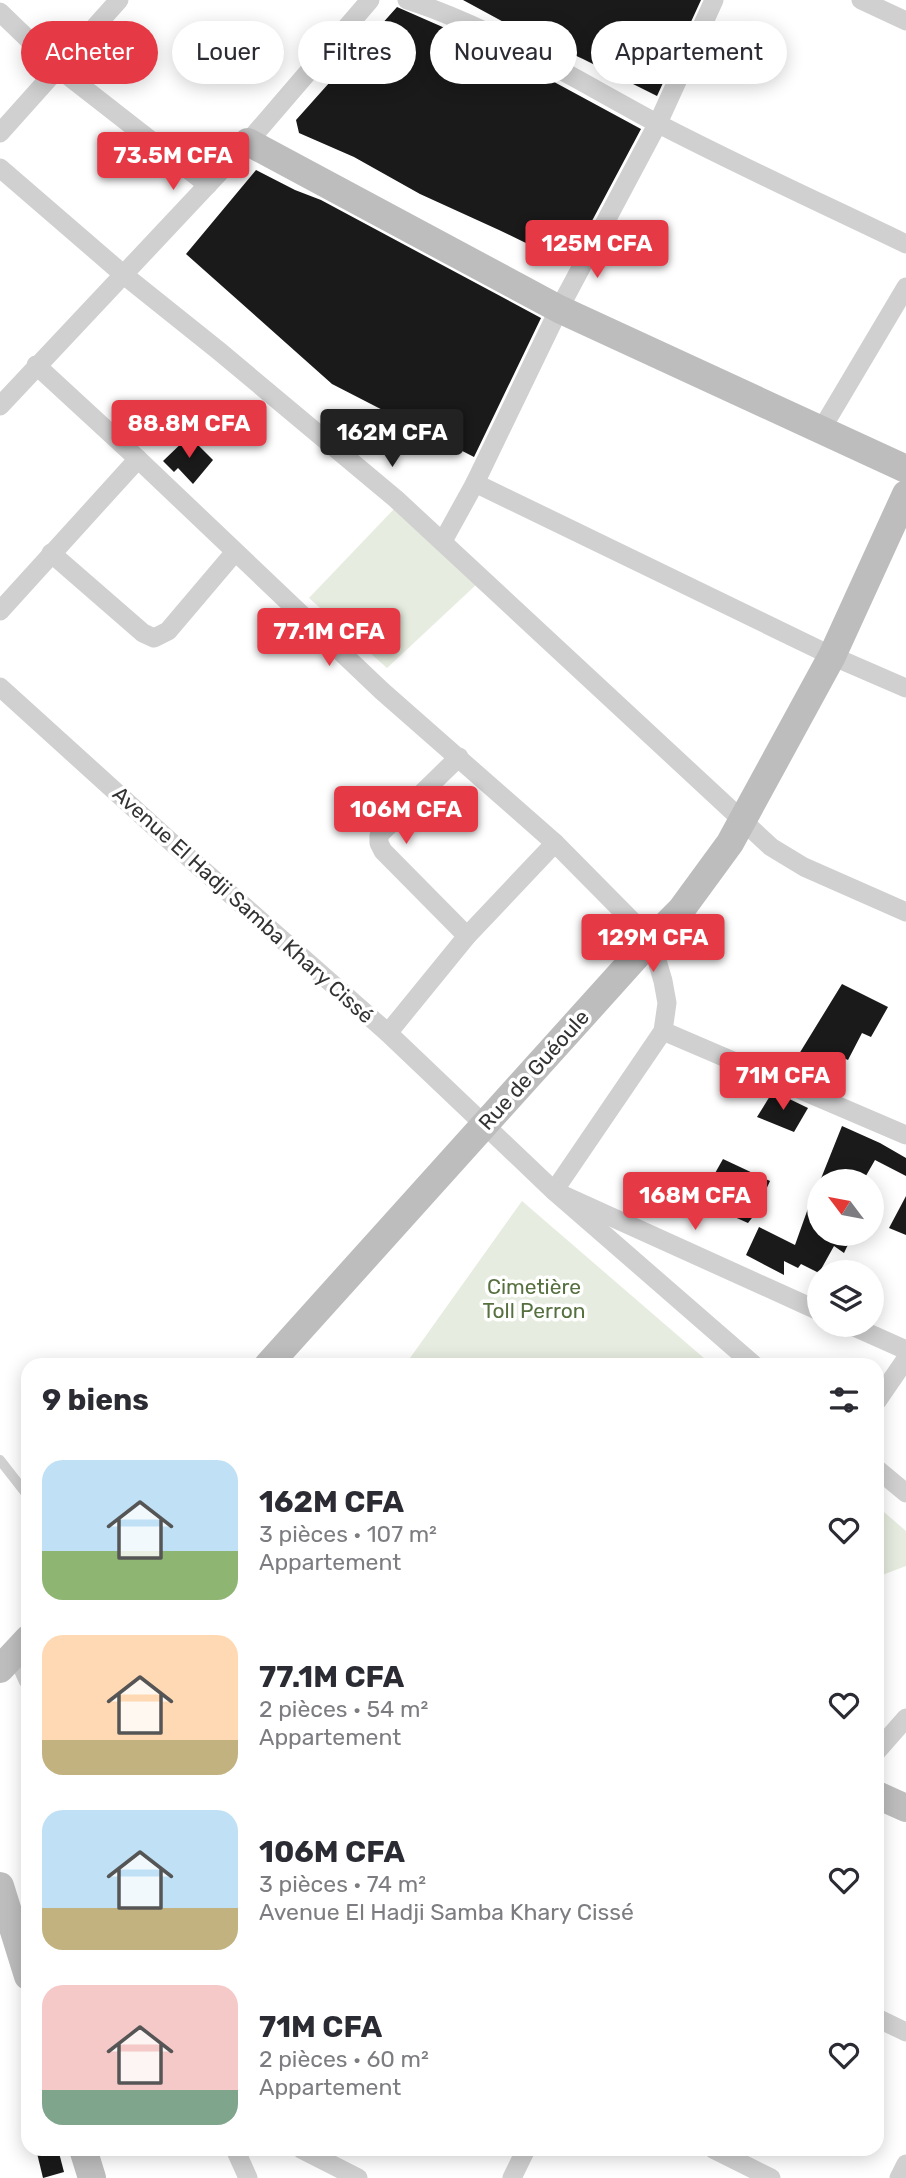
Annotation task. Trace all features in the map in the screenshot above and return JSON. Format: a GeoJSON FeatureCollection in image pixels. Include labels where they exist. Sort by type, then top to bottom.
{"type":"FeatureCollection","features":[{"type":"Feature","properties":{"kind":"main road"},"geometry":{"type":"LineString","coordinates":[[248,142],[559,309],[906,469]]}},
{"type":"Feature","properties":{"kind":"main road","name":"Rue de Guéoule"},"geometry":{"type":"LineString","coordinates":[[274,1358],[651,940],[681,911],[730,843],[832,656],[906,494]]}},
{"type":"Feature","properties":{"kind":"main road"},"geometry":{"type":"LineString","coordinates":[[884,1798],[906,1808]]}},
{"type":"Feature","properties":{"kind":"main road"},"geometry":{"type":"LineString","coordinates":[[0,1886],[21,1954]]}},
{"type":"Feature","properties":{"kind":"main road"},"geometry":{"type":"LineString","coordinates":[[85,2156],[92,2178]]}},
{"type":"Feature","properties":{"kind":"street"},"geometry":{"type":"LineString","coordinates":[[101,21],[120,0]]}},
{"type":"Feature","properties":{"kind":"street"},"geometry":{"type":"LineString","coordinates":[[0,406],[248,142],[370,0]]}},
{"type":"Feature","properties":{"kind":"street"},"geometry":{"type":"LineString","coordinates":[[407,0],[434,8],[658,123],[906,244]]}},
{"type":"Feature","properties":{"kind":"street"},"geometry":{"type":"LineString","coordinates":[[443,541],[475,483],[559,309],[658,123],[713,0]]}},
{"type":"Feature","properties":{"kind":"street"},"geometry":{"type":"LineString","coordinates":[[861,0],[906,21]]}},
{"type":"Feature","properties":{"kind":"street"},"geometry":{"type":"LineString","coordinates":[[0,12],[21,32]]}},
{"type":"Feature","properties":{"kind":"street"},"geometry":{"type":"LineString","coordinates":[[0,133],[44,84]]}},
{"type":"Feature","properties":{"kind":"street"},"geometry":{"type":"LineString","coordinates":[[79,84],[208,185]]}},
{"type":"Feature","properties":{"kind":"street"},"geometry":{"type":"LineString","coordinates":[[0,168],[443,541],[771,847],[804,867],[906,912]]}},
{"type":"Feature","properties":{"kind":"street"},"geometry":{"type":"LineString","coordinates":[[821,430],[906,287]]}},
{"type":"Feature","properties":{"kind":"street"},"geometry":{"type":"LineString","coordinates":[[36,365],[382,691],[555,843],[651,940],[667,1003],[663,1031],[554,1191],[807,1306]]}},
{"type":"Feature","properties":{"kind":"street"},"geometry":{"type":"LineString","coordinates":[[0,611],[138,459]]}},
{"type":"Feature","properties":{"kind":"street"},"geometry":{"type":"LineString","coordinates":[[475,483],[832,656],[906,688]]}},
{"type":"Feature","properties":{"kind":"street"},"geometry":{"type":"LineString","coordinates":[[51,553],[143,633],[154,638],[167,631],[235,552]]}},
{"type":"Feature","properties":{"kind":"street","name":"Avenue El Hadji Samba Khary Cissé"},"geometry":{"type":"LineString","coordinates":[[0,687],[388,1033],[554,1191],[746,1358]]}},
{"type":"Feature","properties":{"kind":"street"},"geometry":{"type":"LineString","coordinates":[[459,757],[379,835],[379,843],[383,851],[467,936]]}},
{"type":"Feature","properties":{"kind":"street"},"geometry":{"type":"LineString","coordinates":[[388,1033],[467,936],[555,843]]}},
{"type":"Feature","properties":{"kind":"street"},"geometry":{"type":"LineString","coordinates":[[663,1031],[906,1135]]}},
{"type":"Feature","properties":{"kind":"street"},"geometry":{"type":"LineString","coordinates":[[877,1337],[906,1350]]}},
{"type":"Feature","properties":{"kind":"street"},"geometry":{"type":"LineString","coordinates":[[884,1391],[906,1359]]}},
{"type":"Feature","properties":{"kind":"street"},"geometry":{"type":"LineString","coordinates":[[884,1475],[906,1493]]}},
{"type":"Feature","properties":{"kind":"street"},"geometry":{"type":"LineString","coordinates":[[884,1743],[906,1718]]}},
{"type":"Feature","properties":{"kind":"street"},"geometry":{"type":"LineString","coordinates":[[884,2021],[906,2032]]}},
{"type":"Feature","properties":{"kind":"street"},"geometry":{"type":"LineString","coordinates":[[238,2156],[247,2178]]}},
{"type":"Feature","properties":{"kind":"street"},"geometry":{"type":"LineString","coordinates":[[315,2156],[358,2178]]}},
{"type":"Feature","properties":{"kind":"street"},"geometry":{"type":"LineString","coordinates":[[512,2178],[523,2156]]}},
{"type":"Feature","properties":{"kind":"street"},"geometry":{"type":"LineString","coordinates":[[727,2156],[771,2178]]}},
{"type":"Feature","properties":{"kind":"street"},"geometry":{"type":"LineString","coordinates":[[899,2178],[906,2164]]}},
{"type":"Feature","properties":{"kind":"lane"},"geometry":{"type":"LineString","coordinates":[[0,1460],[21,1487]]}},
{"type":"Feature","properties":{"kind":"green space"},"geometry":{"type":"Polygon","coordinates":[[[394,509],[478,583],[387,668],[309,598],[394,509]]]}},
{"type":"Feature","properties":{"kind":"green space","name":"Cimetière Toll Perron"},"geometry":{"type":"Polygon","coordinates":[[[522,1201],[704,1358],[410,1358],[522,1201]]]}},
{"type":"Feature","properties":{"kind":"green space"},"geometry":{"type":"Polygon","coordinates":[[[884,1512],[906,1531],[906,1566],[884,1574],[884,1512]]]}},
{"type":"Feature","properties":{"kind":"building"},"geometry":{"type":"Polygon","coordinates":[[[463,0],[701,0],[691,21],[591,21],[591,63],[577,56],[577,21],[502,21],[463,0]]]}},
{"type":"Feature","properties":{"kind":"building"},"geometry":{"type":"Polygon","coordinates":[[[397,7],[430,21],[430,84],[558,84],[641,129],[569,264],[420,194],[354,157],[299,133],[296,120],[328,84],[416,84],[416,21],[384,21],[397,7]]]}},
{"type":"Feature","properties":{"kind":"building"},"geometry":{"type":"Polygon","coordinates":[[[633,84],[662,84],[657,96],[633,84]]]}},
{"type":"Feature","properties":{"kind":"building"},"geometry":{"type":"Polygon","coordinates":[[[256,170],[321,200],[541,318],[474,457],[332,384],[186,254],[256,170]]]}},
{"type":"Feature","properties":{"kind":"building"},"geometry":{"type":"Polygon","coordinates":[[[189,436],[213,460],[193,484],[178,468],[174,472],[163,461],[189,436]]]}},
{"type":"Feature","properties":{"kind":"building"},"geometry":{"type":"Polygon","coordinates":[[[842,984],[888,1007],[871,1037],[862,1033],[848,1060],[839,1056],[832,1070],[799,1054],[842,984]]]}},
{"type":"Feature","properties":{"kind":"building"},"geometry":{"type":"Polygon","coordinates":[[[773,1091],[808,1108],[794,1132],[757,1117],[773,1091]]]}},
{"type":"Feature","properties":{"kind":"building"},"geometry":{"type":"Polygon","coordinates":[[[842,1126],[906,1158],[906,1176],[875,1160],[870,1169],[825,1169],[842,1126]]]}},
{"type":"Feature","properties":{"kind":"building"},"geometry":{"type":"Polygon","coordinates":[[[723,1159],[770,1181],[748,1223],[730,1215],[737,1204],[705,1191],[723,1159]]]}},
{"type":"Feature","properties":{"kind":"building"},"geometry":{"type":"Polygon","coordinates":[[[906,1196],[906,1235],[889,1228],[906,1196]]]}},
{"type":"Feature","properties":{"kind":"building"},"geometry":{"type":"Polygon","coordinates":[[[807,1211],[807,1246],[834,1246],[826,1260],[807,1260],[807,1267],[801,1264],[798,1268],[784,1261],[784,1275],[746,1255],[759,1227],[795,1245],[807,1211]]]}},
{"type":"Feature","properties":{"kind":"building"},"geometry":{"type":"Polygon","coordinates":[[[834,1246],[847,1246],[844,1253],[834,1246]]]}},
{"type":"Feature","properties":{"kind":"building"},"geometry":{"type":"Polygon","coordinates":[[[38,2156],[60,2156],[64,2172],[43,2178],[38,2156]]]}}]}
